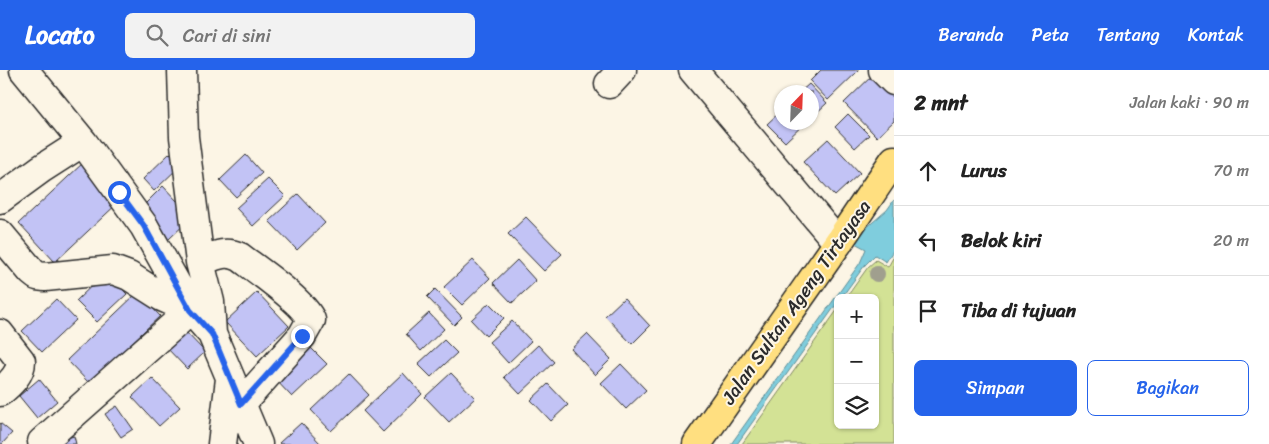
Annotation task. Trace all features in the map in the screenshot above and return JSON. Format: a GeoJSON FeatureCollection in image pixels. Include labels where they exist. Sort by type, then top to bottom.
{"type":"FeatureCollection","features":[{"type":"Feature","properties":{"kind":"main road","name":"Jalan Sultan Ageng Tirtayasa"},"geometry":{"type":"LineString","coordinates":[[696,444],[838,243],[894,160]]}},
{"type":"Feature","properties":{"kind":"street"},"geometry":{"type":"LineString","coordinates":[[24,70],[83,142],[144,226],[190,310],[212,334]]}},
{"type":"Feature","properties":{"kind":"street"},"geometry":{"type":"LineString","coordinates":[[182,70],[184,137],[200,262],[210,302],[212,334],[258,444]]}},
{"type":"Feature","properties":{"kind":"street"},"geometry":{"type":"LineString","coordinates":[[693,70],[838,243]]}},
{"type":"Feature","properties":{"kind":"street"},"geometry":{"type":"LineString","coordinates":[[883,70],[894,81]]}},
{"type":"Feature","properties":{"kind":"street"},"geometry":{"type":"LineString","coordinates":[[0,199],[83,142]]}},
{"type":"Feature","properties":{"kind":"street"},"geometry":{"type":"LineString","coordinates":[[0,234],[37,276],[45,277],[113,270],[129,276],[162,297],[190,310]]}},
{"type":"Feature","properties":{"kind":"street"},"geometry":{"type":"LineString","coordinates":[[200,262],[225,253],[240,257],[293,299],[309,314],[311,320],[302,336],[241,404]]}},
{"type":"Feature","properties":{"kind":"street"},"geometry":{"type":"LineString","coordinates":[[42,442],[190,310]]}},
{"type":"Feature","properties":{"kind":"street"},"geometry":{"type":"LineString","coordinates":[[0,334],[21,361],[18,373],[0,392]]}},
{"type":"Feature","properties":{"kind":"street"},"geometry":{"type":"LineString","coordinates":[[222,444],[230,377]]}},
{"type":"Feature","properties":{"kind":"green space"},"geometry":{"type":"Polygon","coordinates":[[[894,256],[894,444],[742,444],[834,315],[834,429],[879,429],[879,294],[849,294],[868,267],[876,260],[888,267],[894,256]]]}},
{"type":"Feature","properties":{"kind":"water"},"geometry":{"type":"Polygon","coordinates":[[[894,200],[894,249],[886,262],[875,255],[865,265],[844,294],[838,294],[860,263],[866,249],[855,243],[866,228],[887,210],[894,200]]]}},
{"type":"Feature","properties":{"kind":"water"},"geometry":{"type":"Polygon","coordinates":[[[834,299],[834,308],[737,444],[731,444],[834,299]]]}},
{"type":"Feature","properties":{"kind":"building"},"geometry":{"type":"Polygon","coordinates":[[[821,70],[859,70],[828,100],[819,90],[819,85],[814,85],[810,81],[821,70]]]}},
{"type":"Feature","properties":{"kind":"building"},"geometry":{"type":"Polygon","coordinates":[[[878,70],[894,87],[894,121],[877,137],[844,103],[878,70]]]}},
{"type":"Feature","properties":{"kind":"building"},"geometry":{"type":"Polygon","coordinates":[[[819,95],[827,103],[819,110],[819,95]]]}},
{"type":"Feature","properties":{"kind":"building"},"geometry":{"type":"Polygon","coordinates":[[[848,114],[869,135],[855,148],[835,127],[848,114]]]}},
{"type":"Feature","properties":{"kind":"building"},"geometry":{"type":"Polygon","coordinates":[[[774,117],[774,130],[798,130],[785,142],[767,124],[774,117]]]}},
{"type":"Feature","properties":{"kind":"building"},"geometry":{"type":"Polygon","coordinates":[[[828,139],[860,173],[835,196],[803,162],[828,139]]]}},
{"type":"Feature","properties":{"kind":"building"},"geometry":{"type":"Polygon","coordinates":[[[170,153],[182,164],[154,191],[143,179],[170,153]]]}},
{"type":"Feature","properties":{"kind":"building"},"geometry":{"type":"Polygon","coordinates":[[[246,155],[262,173],[236,197],[220,180],[246,155]]]}},
{"type":"Feature","properties":{"kind":"building"},"geometry":{"type":"Polygon","coordinates":[[[84,162],[120,201],[55,262],[19,223],[84,162]]]}},
{"type":"Feature","properties":{"kind":"building"},"geometry":{"type":"Polygon","coordinates":[[[268,179],[285,196],[253,226],[236,208],[268,179]]]}},
{"type":"Feature","properties":{"kind":"building"},"geometry":{"type":"Polygon","coordinates":[[[163,186],[192,217],[168,240],[139,210],[163,186]]]}},
{"type":"Feature","properties":{"kind":"building"},"geometry":{"type":"Polygon","coordinates":[[[298,194],[325,223],[297,250],[269,221],[298,194]]]}},
{"type":"Feature","properties":{"kind":"building"},"geometry":{"type":"Polygon","coordinates":[[[526,217],[562,254],[544,271],[508,234],[526,217]]]}},
{"type":"Feature","properties":{"kind":"building"},"geometry":{"type":"Polygon","coordinates":[[[473,260],[490,278],[462,305],[444,287],[473,260]]]}},
{"type":"Feature","properties":{"kind":"building"},"geometry":{"type":"Polygon","coordinates":[[[517,260],[536,281],[512,303],[493,283],[517,260]]]}},
{"type":"Feature","properties":{"kind":"building"},"geometry":{"type":"Polygon","coordinates":[[[106,272],[127,294],[97,322],[76,301],[106,272]]]}},
{"type":"Feature","properties":{"kind":"building"},"geometry":{"type":"Polygon","coordinates":[[[435,289],[462,317],[454,325],[427,297],[435,289]]]}},
{"type":"Feature","properties":{"kind":"building"},"geometry":{"type":"Polygon","coordinates":[[[138,292],[160,316],[89,383],[67,360],[138,292]]]}},
{"type":"Feature","properties":{"kind":"building"},"geometry":{"type":"Polygon","coordinates":[[[257,292],[289,326],[257,356],[225,322],[257,292]]]}},
{"type":"Feature","properties":{"kind":"building"},"geometry":{"type":"Polygon","coordinates":[[[624,298],[650,326],[632,344],[605,316],[624,298]]]}},
{"type":"Feature","properties":{"kind":"building"},"geometry":{"type":"Polygon","coordinates":[[[56,299],[76,320],[42,352],[22,331],[56,299]]]}},
{"type":"Feature","properties":{"kind":"building"},"geometry":{"type":"Polygon","coordinates":[[[489,303],[504,318],[486,336],[471,320],[489,303]]]}},
{"type":"Feature","properties":{"kind":"building"},"geometry":{"type":"Polygon","coordinates":[[[429,313],[444,329],[421,351],[406,334],[429,313]]]}},
{"type":"Feature","properties":{"kind":"building"},"geometry":{"type":"Polygon","coordinates":[[[512,321],[531,341],[508,363],[489,342],[512,321]]]}},
{"type":"Feature","properties":{"kind":"building"},"geometry":{"type":"Polygon","coordinates":[[[183,329],[205,352],[187,369],[165,346],[183,329]]]}},
{"type":"Feature","properties":{"kind":"building"},"geometry":{"type":"Polygon","coordinates":[[[587,334],[611,359],[595,375],[571,349],[587,334]]]}},
{"type":"Feature","properties":{"kind":"building"},"geometry":{"type":"Polygon","coordinates":[[[444,340],[457,353],[431,377],[418,364],[444,340]]]}},
{"type":"Feature","properties":{"kind":"building"},"geometry":{"type":"Polygon","coordinates":[[[308,345],[327,364],[292,397],[274,378],[308,345]]]}},
{"type":"Feature","properties":{"kind":"building"},"geometry":{"type":"Polygon","coordinates":[[[538,345],[554,362],[520,394],[504,377],[538,345]]]}},
{"type":"Feature","properties":{"kind":"building"},"geometry":{"type":"Polygon","coordinates":[[[621,364],[646,390],[626,409],[601,383],[621,364]]]}},
{"type":"Feature","properties":{"kind":"building"},"geometry":{"type":"Polygon","coordinates":[[[403,373],[422,394],[383,432],[363,411],[403,373]]]}},
{"type":"Feature","properties":{"kind":"building"},"geometry":{"type":"Polygon","coordinates":[[[451,373],[475,398],[449,422],[425,397],[451,373]]]}},
{"type":"Feature","properties":{"kind":"building"},"geometry":{"type":"Polygon","coordinates":[[[349,374],[369,395],[331,431],[311,410],[349,374]]]}},
{"type":"Feature","properties":{"kind":"building"},"geometry":{"type":"Polygon","coordinates":[[[152,378],[180,407],[159,426],[132,397],[152,378]]]}},
{"type":"Feature","properties":{"kind":"building"},"geometry":{"type":"Polygon","coordinates":[[[39,379],[57,401],[37,418],[19,396],[39,379]]]}},
{"type":"Feature","properties":{"kind":"building"},"geometry":{"type":"Polygon","coordinates":[[[548,384],[568,405],[551,421],[531,400],[548,384]]]}},
{"type":"Feature","properties":{"kind":"building"},"geometry":{"type":"Polygon","coordinates":[[[117,406],[133,429],[121,437],[105,414],[117,406]]]}},
{"type":"Feature","properties":{"kind":"building"},"geometry":{"type":"Polygon","coordinates":[[[0,423],[12,433],[2,444],[0,444],[0,423]]]}},
{"type":"Feature","properties":{"kind":"building"},"geometry":{"type":"Polygon","coordinates":[[[301,423],[321,444],[279,443],[301,423]]]}},
{"type":"Feature","properties":{"kind":"building"},"geometry":{"type":"Polygon","coordinates":[[[74,436],[76,444],[43,444],[74,436]]]}},
{"type":"Feature","properties":{"kind":"route"},"geometry":{"type":"LineString","coordinates":[[119,192],[144,226],[190,310],[212,334],[241,404],[302,336]]}}]}
